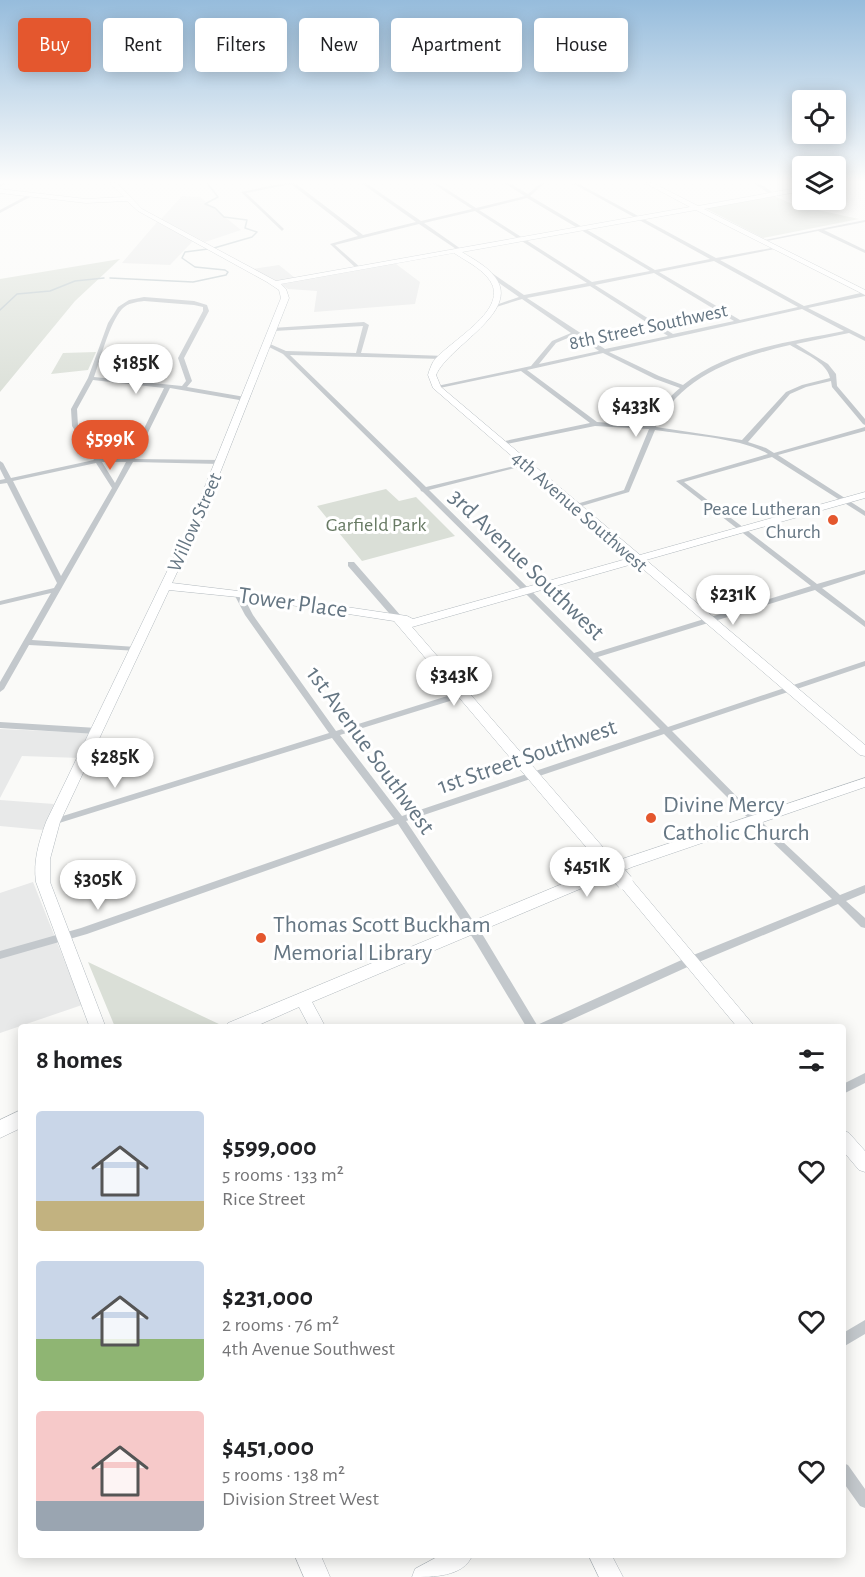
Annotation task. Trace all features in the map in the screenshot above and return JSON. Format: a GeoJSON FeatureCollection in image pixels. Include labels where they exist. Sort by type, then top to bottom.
{"type":"FeatureCollection","features":[{"type":"Feature","properties":{"kind":"main road"},"geometry":{"type":"LineString","coordinates":[[0,1130],[18,1120]]}},
{"type":"Feature","properties":{"kind":"main road"},"geometry":{"type":"LineString","coordinates":[[309,1558],[317,1577]]}},
{"type":"Feature","properties":{"kind":"street"},"geometry":{"type":"LineString","coordinates":[[226,257],[275,283],[421,257]]}},
{"type":"Feature","properties":{"kind":"street"},"geometry":{"type":"LineString","coordinates":[[347,257],[360,268]]}},
{"type":"Feature","properties":{"kind":"street"},"geometry":{"type":"LineString","coordinates":[[466,257],[603,351],[637,371],[684,387]]}},
{"type":"Feature","properties":{"kind":"street"},"geometry":{"type":"LineString","coordinates":[[548,257],[672,336]]}},
{"type":"Feature","properties":{"kind":"street"},"geometry":{"type":"LineString","coordinates":[[629,257],[738,321]]}},
{"type":"Feature","properties":{"kind":"street"},"geometry":{"type":"LineString","coordinates":[[708,257],[802,308],[865,339]]}},
{"type":"Feature","properties":{"kind":"street"},"geometry":{"type":"LineString","coordinates":[[437,388],[432,375],[437,363],[495,307],[524,297],[732,257]]}},
{"type":"Feature","properties":{"kind":"street"},"geometry":{"type":"LineString","coordinates":[[793,257],[865,294]]}},
{"type":"Feature","properties":{"kind":"street"},"geometry":{"type":"LineString","coordinates":[[487,272],[498,289],[495,307]]}},
{"type":"Feature","properties":{"kind":"street","name":"Willow Street"},"geometry":{"type":"LineString","coordinates":[[97,1024],[41,870],[44,846],[53,822],[194,526],[285,298],[282,289],[275,283]]}},
{"type":"Feature","properties":{"kind":"street","name":"8th Street Southwest"},"geometry":{"type":"LineString","coordinates":[[437,388],[865,294]]}},
{"type":"Feature","properties":{"kind":"street"},"geometry":{"type":"LineString","coordinates":[[115,488],[72,421],[74,409],[90,378],[111,323],[124,305],[144,299],[199,303],[205,306],[206,311],[181,358],[189,381],[183,388]]}},
{"type":"Feature","properties":{"kind":"street"},"geometry":{"type":"LineString","coordinates":[[274,329],[364,324],[366,325],[357,355]]}},
{"type":"Feature","properties":{"kind":"street"},"geometry":{"type":"LineString","coordinates":[[575,506],[627,491],[665,406],[684,387],[707,372],[735,359],[850,331]]}},
{"type":"Feature","properties":{"kind":"street"},"geometry":{"type":"LineString","coordinates":[[533,367],[554,342],[576,333]]}},
{"type":"Feature","properties":{"kind":"street"},"geometry":{"type":"LineString","coordinates":[[792,344],[826,365],[834,382],[865,423]]}},
{"type":"Feature","properties":{"kind":"street","name":"3rd Avenue Southwest"},"geometry":{"type":"LineString","coordinates":[[267,345],[285,353],[528,591],[755,819],[865,924]]}},
{"type":"Feature","properties":{"kind":"street"},"geometry":{"type":"LineString","coordinates":[[285,353],[443,357]]}},
{"type":"Feature","properties":{"kind":"street"},"geometry":{"type":"LineString","coordinates":[[522,369],[595,424]]}},
{"type":"Feature","properties":{"kind":"street"},"geometry":{"type":"LineString","coordinates":[[90,378],[183,388],[245,399]]}},
{"type":"Feature","properties":{"kind":"street"},"geometry":{"type":"LineString","coordinates":[[744,442],[788,393],[814,383],[834,382]]}},
{"type":"Feature","properties":{"kind":"street"},"geometry":{"type":"LineString","coordinates":[[0,689],[131,460],[168,386]]}},
{"type":"Feature","properties":{"kind":"street","name":"4th Avenue Southwest"},"geometry":{"type":"LineString","coordinates":[[437,388],[865,752]]}},
{"type":"Feature","properties":{"kind":"street"},"geometry":{"type":"LineString","coordinates":[[502,443],[595,424],[654,428],[744,442],[773,454],[865,514]]}},
{"type":"Feature","properties":{"kind":"street"},"geometry":{"type":"LineString","coordinates":[[865,429],[679,481],[865,625]]}},
{"type":"Feature","properties":{"kind":"street"},"geometry":{"type":"LineString","coordinates":[[0,482],[97,461],[220,462]]}},
{"type":"Feature","properties":{"kind":"street"},"geometry":{"type":"LineString","coordinates":[[0,463],[59,586]]}},
{"type":"Feature","properties":{"kind":"street"},"geometry":{"type":"LineString","coordinates":[[423,490],[525,464]]}},
{"type":"Feature","properties":{"kind":"street"},"geometry":{"type":"LineString","coordinates":[[528,591],[865,495]]}},
{"type":"Feature","properties":{"kind":"street"},"geometry":{"type":"LineString","coordinates":[[351,564],[534,775],[745,1024]]}},
{"type":"Feature","properties":{"kind":"street"},"geometry":{"type":"LineString","coordinates":[[593,656],[865,572]]}},
{"type":"Feature","properties":{"kind":"street"},"geometry":{"type":"LineString","coordinates":[[0,603],[59,586]]}},
{"type":"Feature","properties":{"kind":"street","name":"Tower Place"},"geometry":{"type":"LineString","coordinates":[[165,586],[238,594],[402,622],[420,621],[528,591]]}},
{"type":"Feature","properties":{"kind":"street","name":"1st Avenue Southwest"},"geometry":{"type":"LineString","coordinates":[[238,594],[249,615],[334,734],[400,820],[472,929],[531,1024]]}},
{"type":"Feature","properties":{"kind":"street"},"geometry":{"type":"LineString","coordinates":[[27,642],[136,649]]}},
{"type":"Feature","properties":{"kind":"street","name":"1st Street Southwest"},"geometry":{"type":"LineString","coordinates":[[0,955],[66,937],[400,820],[865,663]]}},
{"type":"Feature","properties":{"kind":"street"},"geometry":{"type":"LineString","coordinates":[[53,822],[463,694]]}},
{"type":"Feature","properties":{"kind":"street"},"geometry":{"type":"LineString","coordinates":[[0,725],[97,731]]}},
{"type":"Feature","properties":{"kind":"street"},"geometry":{"type":"LineString","coordinates":[[244,1024],[304,1001],[627,863],[865,782]]}},
{"type":"Feature","properties":{"kind":"street"},"geometry":{"type":"LineString","coordinates":[[550,1024],[690,961],[865,889]]}},
{"type":"Feature","properties":{"kind":"street"},"geometry":{"type":"LineString","coordinates":[[304,1001],[316,1024]]}},
{"type":"Feature","properties":{"kind":"street"},"geometry":{"type":"LineString","coordinates":[[846,1088],[865,1078]]}},
{"type":"Feature","properties":{"kind":"street"},"geometry":{"type":"LineString","coordinates":[[846,1142],[865,1164]]}},
{"type":"Feature","properties":{"kind":"street"},"geometry":{"type":"LineString","coordinates":[[846,1338],[865,1327]]}},
{"type":"Feature","properties":{"kind":"street"},"geometry":{"type":"LineString","coordinates":[[846,1474],[865,1501]]}},
{"type":"Feature","properties":{"kind":"street"},"geometry":{"type":"LineString","coordinates":[[423,1577],[456,1558]]}},
{"type":"Feature","properties":{"kind":"street"},"geometry":{"type":"LineString","coordinates":[[601,1558],[612,1577]]}},
{"type":"Feature","properties":{"kind":"shaded area"},"geometry":{"type":"Polygon","coordinates":[[[127,257],[178,257],[170,265],[122,263],[127,257]]]}},
{"type":"Feature","properties":{"kind":"shaded area"},"geometry":{"type":"Polygon","coordinates":[[[392,261],[420,282],[415,304],[314,312],[317,291],[288,289],[253,269],[279,265],[295,278],[392,261]]]}},
{"type":"Feature","properties":{"kind":"shaded area"},"geometry":{"type":"Polygon","coordinates":[[[0,729],[91,733],[80,758],[22,756],[0,798],[0,729]]]}},
{"type":"Feature","properties":{"kind":"shaded area"},"geometry":{"type":"Polygon","coordinates":[[[0,800],[54,804],[43,830],[0,826],[0,800]]]}},
{"type":"Feature","properties":{"kind":"shaded area"},"geometry":{"type":"Polygon","coordinates":[[[33,882],[82,1005],[26,1024],[18,1024],[18,1027],[0,1033],[0,893],[33,882]]]}},
{"type":"Feature","properties":{"kind":"green space"},"geometry":{"type":"Polygon","coordinates":[[[120,259],[75,301],[0,392],[0,279],[120,259]]]}},
{"type":"Feature","properties":{"kind":"green space"},"geometry":{"type":"Polygon","coordinates":[[[96,352],[88,370],[51,374],[63,353],[96,352]]]}},
{"type":"Feature","properties":{"kind":"green space","name":"Garfield Park"},"geometry":{"type":"Polygon","coordinates":[[[386,489],[399,501],[416,497],[455,536],[362,561],[317,506],[386,489]]]}},
{"type":"Feature","properties":{"kind":"green space"},"geometry":{"type":"Polygon","coordinates":[[[88,962],[219,1024],[114,1024],[88,962]]]}},
{"type":"Feature","properties":{"kind":"waterway"},"geometry":{"type":"LineString","coordinates":[[110,278],[193,282],[226,275],[228,272],[195,267],[183,257]]}},
{"type":"Feature","properties":{"kind":"waterway"},"geometry":{"type":"LineString","coordinates":[[0,310],[17,294],[50,291],[75,281],[104,278]]}},
{"type":"Feature","properties":{"kind":"place","name":"Peace Lutheran Church"},"geometry":{"type":"Point","coordinates":[833,520]}},
{"type":"Feature","properties":{"kind":"place","name":"Divine Mercy Catholic Church"},"geometry":{"type":"Point","coordinates":[651,818]}},
{"type":"Feature","properties":{"kind":"place","name":"Thomas Scott Buckham Memorial Library"},"geometry":{"type":"Point","coordinates":[261,938]}}]}
